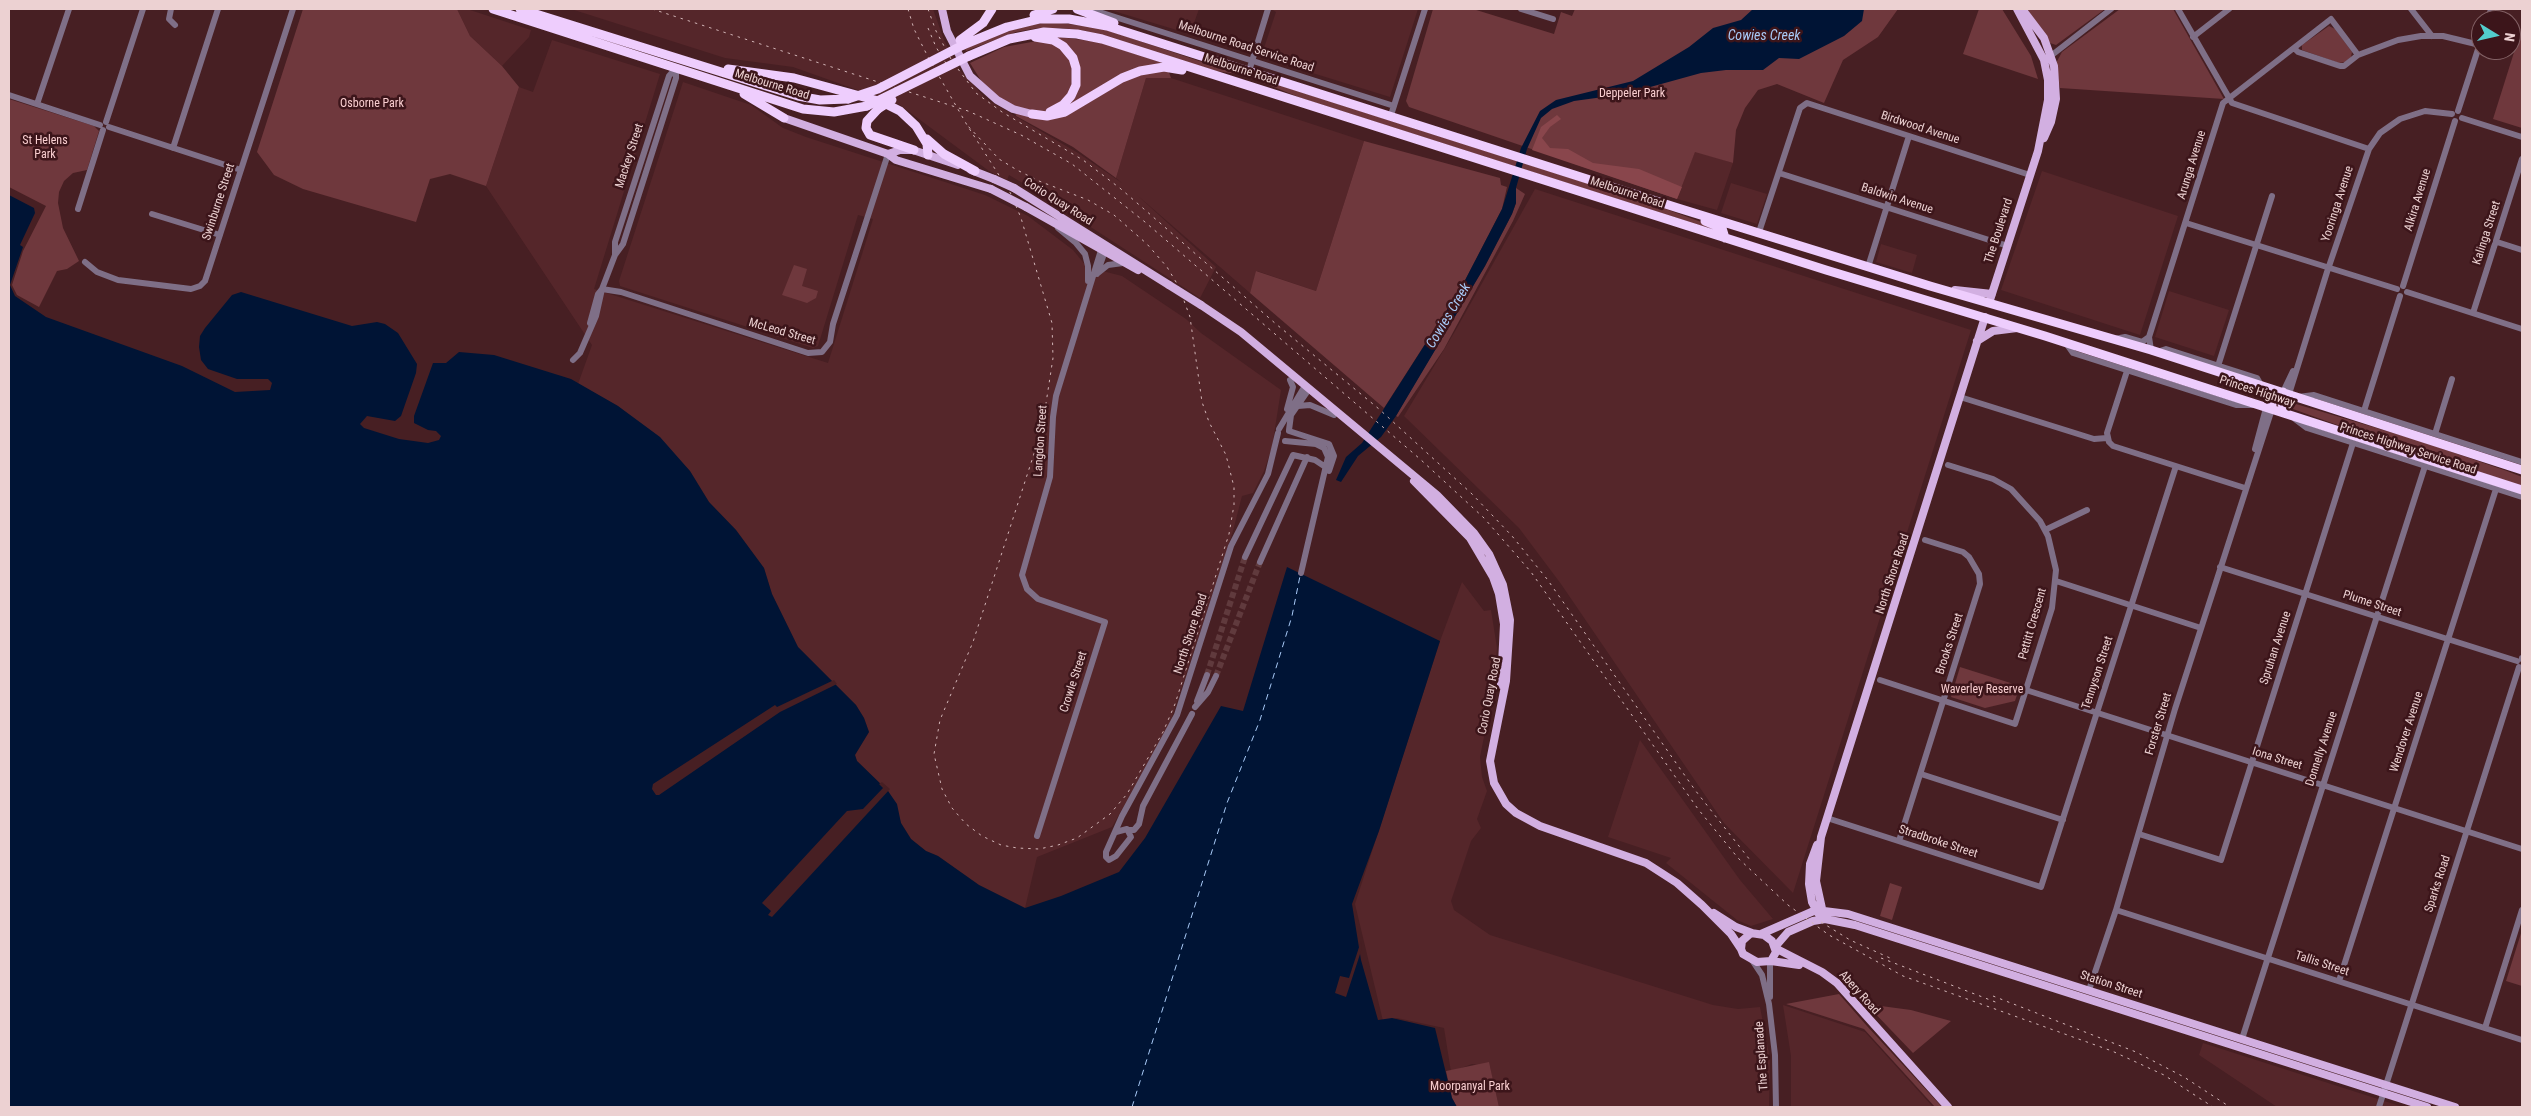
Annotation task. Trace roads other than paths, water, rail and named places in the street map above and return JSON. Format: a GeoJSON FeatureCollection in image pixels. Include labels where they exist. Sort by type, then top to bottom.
{"type":"FeatureCollection","features":[{"type":"Feature","properties":{"kind":"highway","name":"Melbourne Road"},"geometry":{"type":"LineString","coordinates":[[493,9],[813,111],[844,111],[867,106],[1008,39],[1053,32],[1090,36],[1726,238],[1985,317]]}},
{"type":"Feature","properties":{"kind":"highway","name":"Melbourne Road"},"geometry":{"type":"LineString","coordinates":[[520,9],[811,99],[848,99],[868,93],[924,66],[962,42],[974,40],[1018,23],[1050,18],[1096,23],[1391,115],[1678,208],[1989,303]]}},
{"type":"Feature","properties":{"kind":"highway"},"geometry":{"type":"LineString","coordinates":[[962,42],[983,23],[992,9]]}},
{"type":"Feature","properties":{"kind":"highway"},"geometry":{"type":"LineString","coordinates":[[974,40],[1001,23],[1053,9]]}},
{"type":"Feature","properties":{"kind":"highway"},"geometry":{"type":"LineString","coordinates":[[1076,9],[1116,23],[1139,35]]}},
{"type":"Feature","properties":{"kind":"highway"},"geometry":{"type":"LineString","coordinates":[[1008,39],[1036,37],[1053,40],[1067,49],[1075,62],[1076,85],[1067,101],[1052,111],[1032,114]]}},
{"type":"Feature","properties":{"kind":"highway","name":"Mackey Street"},"geometry":{"type":"LineString","coordinates":[[676,68],[680,58]]}},
{"type":"Feature","properties":{"kind":"highway"},"geometry":{"type":"LineString","coordinates":[[698,64],[794,78],[870,98],[900,111],[944,154],[975,171]]}},
{"type":"Feature","properties":{"kind":"highway"},"geometry":{"type":"LineString","coordinates":[[1032,114],[1047,116],[1065,112],[1127,75],[1147,69],[1172,68],[1219,76]]}},
{"type":"Feature","properties":{"kind":"highway"},"geometry":{"type":"LineString","coordinates":[[1245,84],[1250,71]]}},
{"type":"Feature","properties":{"kind":"highway"},"geometry":{"type":"LineString","coordinates":[[914,150],[870,135],[866,128],[867,121],[878,110],[918,82]]}},
{"type":"Feature","properties":{"kind":"highway"},"geometry":{"type":"LineString","coordinates":[[728,85],[784,118]]}},
{"type":"Feature","properties":{"kind":"highway"},"geometry":{"type":"LineString","coordinates":[[923,135],[928,146],[928,155]]}},
{"type":"Feature","properties":{"kind":"highway"},"geometry":{"type":"LineString","coordinates":[[1678,208],[1695,218],[1720,227],[1726,238]]}},
{"type":"Feature","properties":{"kind":"highway","name":"The Boulevard"},"geometry":{"type":"LineString","coordinates":[[1985,317],[1989,303]]}},
{"type":"Feature","properties":{"kind":"highway","name":"Princes Highway"},"geometry":{"type":"LineString","coordinates":[[1989,303],[2154,351],[2262,386],[2277,401]]}},
{"type":"Feature","properties":{"kind":"highway","name":"Princes Highway"},"geometry":{"type":"LineString","coordinates":[[1985,317],[2066,342],[2522,470]]}},
{"type":"Feature","properties":{"kind":"highway"},"geometry":{"type":"LineString","coordinates":[[2277,401],[2291,416]]}},
{"type":"Feature","properties":{"kind":"highway","name":"Princes Highway"},"geometry":{"type":"LineString","coordinates":[[2291,416],[2522,490]]}},
{"type":"Feature","properties":{"kind":"main road"},"geometry":{"type":"LineString","coordinates":[[942,9],[947,31],[970,76],[997,100],[1013,109],[1032,114]]}},
{"type":"Feature","properties":{"kind":"main road","name":"The Boulevard"},"geometry":{"type":"LineString","coordinates":[[2017,9],[2044,60],[2048,80],[2048,100],[2038,151]]}},
{"type":"Feature","properties":{"kind":"main road","name":"The Boulevard"},"geometry":{"type":"LineString","coordinates":[[1989,303],[2038,151],[2051,122],[2055,104],[2056,80],[2052,55],[2041,34],[2022,9]]}},
{"type":"Feature","properties":{"kind":"main road"},"geometry":{"type":"LineString","coordinates":[[2044,60],[2052,55]]}},
{"type":"Feature","properties":{"kind":"main road","name":"Corio Quay Road"},"geometry":{"type":"LineString","coordinates":[[784,118],[888,154],[896,160],[991,188],[1104,248],[1169,285],[1241,332],[1334,415],[1360,432]]}},
{"type":"Feature","properties":{"kind":"main road","name":"Corio Quay Road"},"geometry":{"type":"LineString","coordinates":[[888,154],[900,150],[914,150],[975,171],[1014,188],[1104,248],[1123,264],[1169,285]]}},
{"type":"Feature","properties":{"kind":"main road"},"geometry":{"type":"LineString","coordinates":[[924,168],[928,155]]}},
{"type":"Feature","properties":{"kind":"main road"},"geometry":{"type":"LineString","coordinates":[[1938,288],[1992,294]]}},
{"type":"Feature","properties":{"kind":"main road","name":"Corio Quay Road"},"geometry":{"type":"LineString","coordinates":[[1213,312],[1290,380],[1306,389],[1428,487],[1463,520],[1485,548],[1501,590],[1503,618],[1504,646],[1499,698],[1487,751],[1488,780],[1500,803],[1513,816],[1540,829],[1646,863],[1676,883],[1702,905],[1731,934],[1741,949]]}},
{"type":"Feature","properties":{"kind":"main road","name":"North Shore Road"},"geometry":{"type":"LineString","coordinates":[[1819,910],[1812,902],[1809,876],[1812,858],[1821,837],[1985,317]]}},
{"type":"Feature","properties":{"kind":"main road"},"geometry":{"type":"LineString","coordinates":[[1977,341],[1993,331],[2020,328]]}},
{"type":"Feature","properties":{"kind":"main road","name":"Corio Quay Road"},"geometry":{"type":"LineString","coordinates":[[1702,905],[1736,927],[1752,933]]}},
{"type":"Feature","properties":{"kind":"main road"},"geometry":{"type":"LineString","coordinates":[[1761,934],[1819,910],[1825,919]]}},
{"type":"Feature","properties":{"kind":"main road","name":"Station Street"},"geometry":{"type":"LineString","coordinates":[[1819,910],[1867,919],[2242,1039],[2385,1089],[2427,1107]]}},
{"type":"Feature","properties":{"kind":"main road","name":"Station Street"},"geometry":{"type":"LineString","coordinates":[[1775,947],[1788,932],[1810,922],[1825,919],[1870,929],[2086,999],[2385,1089],[2455,1107]]}},
{"type":"Feature","properties":{"kind":"main road"},"geometry":{"type":"LineString","coordinates":[[1752,933],[1768,937],[1775,947],[1775,954],[1770,961],[1752,960],[1744,955],[1741,949],[1744,938],[1752,933]]}},
{"type":"Feature","properties":{"kind":"main road","name":"Abery Road"},"geometry":{"type":"LineString","coordinates":[[1775,947],[1832,979],[1852,998],[1874,1026]]}},
{"type":"Feature","properties":{"kind":"main road","name":"Abery Road"},"geometry":{"type":"LineString","coordinates":[[1770,961],[1793,963],[1817,974],[1833,986],[1874,1026],[1948,1107]]}},
{"type":"Feature","properties":{"kind":"main road","name":"Forster Street"},"geometry":{"type":"LineString","coordinates":[[2086,999],[2089,990]]}},
{"type":"Feature","properties":{"kind":"street"},"geometry":{"type":"LineString","coordinates":[[37,104],[69,9]]}},
{"type":"Feature","properties":{"kind":"street"},"geometry":{"type":"LineString","coordinates":[[78,209],[143,9]]}},
{"type":"Feature","properties":{"kind":"street"},"geometry":{"type":"LineString","coordinates":[[171,9],[169,19],[175,25]]}},
{"type":"Feature","properties":{"kind":"street"},"geometry":{"type":"LineString","coordinates":[[173,148],[218,9]]}},
{"type":"Feature","properties":{"kind":"street","name":"Swinburne Street"},"geometry":{"type":"LineString","coordinates":[[85,262],[97,272],[118,280],[191,289],[200,286],[205,281],[293,9]]}},
{"type":"Feature","properties":{"kind":"street","name":"Melbourne Road Service Road"},"geometry":{"type":"LineString","coordinates":[[1090,9],[1394,106]]}},
{"type":"Feature","properties":{"kind":"street"},"geometry":{"type":"LineString","coordinates":[[1250,71],[1268,9]]}},
{"type":"Feature","properties":{"kind":"street"},"geometry":{"type":"LineString","coordinates":[[1391,115],[1424,9]]}},
{"type":"Feature","properties":{"kind":"street"},"geometry":{"type":"LineString","coordinates":[[1521,9],[1553,19]]}},
{"type":"Feature","properties":{"kind":"street"},"geometry":{"type":"LineString","coordinates":[[2052,55],[2111,9]]}},
{"type":"Feature","properties":{"kind":"street"},"geometry":{"type":"LineString","coordinates":[[2178,9],[2228,99],[2238,106],[2369,150]]}},
{"type":"Feature","properties":{"kind":"street"},"geometry":{"type":"LineString","coordinates":[[2193,37],[2229,9]]}},
{"type":"Feature","properties":{"kind":"street"},"geometry":{"type":"LineString","coordinates":[[2411,9],[2432,36]]}},
{"type":"Feature","properties":{"kind":"street"},"geometry":{"type":"LineString","coordinates":[[2228,99],[2331,18],[2358,55]]}},
{"type":"Feature","properties":{"kind":"street"},"geometry":{"type":"LineString","coordinates":[[2294,48],[2298,52],[2344,66],[2358,55],[2398,40],[2432,36],[2471,42]]}},
{"type":"Feature","properties":{"kind":"street"},"geometry":{"type":"LineString","coordinates":[[2456,118],[2474,60]]}},
{"type":"Feature","properties":{"kind":"street","name":"Mackey Street"},"geometry":{"type":"LineString","coordinates":[[573,360],[580,353],[589,329],[598,294],[615,255],[616,242],[660,114],[669,76],[676,68]]}},
{"type":"Feature","properties":{"kind":"street"},"geometry":{"type":"LineString","coordinates":[[9,95],[241,170]]}},
{"type":"Feature","properties":{"kind":"street","name":"Arunga Avenue"},"geometry":{"type":"LineString","coordinates":[[2148,337],[2186,223],[2222,105],[2228,99]]}},
{"type":"Feature","properties":{"kind":"street","name":"Birdwood Avenue"},"geometry":{"type":"LineString","coordinates":[[1779,173],[1800,108],[1803,104],[1807,103],[2030,175]]}},
{"type":"Feature","properties":{"kind":"street","name":"Yooringa Avenue"},"geometry":{"type":"LineString","coordinates":[[2277,401],[2299,359],[2369,150],[2380,133],[2400,119],[2425,111],[2522,136]]}},
{"type":"Feature","properties":{"kind":"street","name":"Alkira Avenue"},"geometry":{"type":"LineString","coordinates":[[2364,411],[2456,118]]}},
{"type":"Feature","properties":{"kind":"street"},"geometry":{"type":"LineString","coordinates":[[1868,267],[1910,136]]}},
{"type":"Feature","properties":{"kind":"street","name":"McLeod Street"},"geometry":{"type":"LineString","coordinates":[[603,286],[811,354],[822,352],[830,342],[833,324],[888,154]]}},
{"type":"Feature","properties":{"kind":"street","name":"Kalinga Street"},"geometry":{"type":"LineString","coordinates":[[2474,313],[2522,159]]}},
{"type":"Feature","properties":{"kind":"street"},"geometry":{"type":"LineString","coordinates":[[1759,232],[1779,173]]}},
{"type":"Feature","properties":{"kind":"street","name":"Baldwin Avenue"},"geometry":{"type":"LineString","coordinates":[[1779,173],[2008,246]]}},
{"type":"Feature","properties":{"kind":"street"},"geometry":{"type":"LineString","coordinates":[[2218,366],[2272,196]]}},
{"type":"Feature","properties":{"kind":"street"},"geometry":{"type":"LineString","coordinates":[[152,214],[220,235]]}},
{"type":"Feature","properties":{"kind":"street"},"geometry":{"type":"LineString","coordinates":[[1043,217],[1072,239],[1085,254],[1088,270],[1088,294]]}},
{"type":"Feature","properties":{"kind":"street"},"geometry":{"type":"LineString","coordinates":[[2186,223],[2522,329]]}},
{"type":"Feature","properties":{"kind":"street"},"geometry":{"type":"LineString","coordinates":[[2496,242],[2522,250]]}},
{"type":"Feature","properties":{"kind":"street","name":"Langdon Street"},"geometry":{"type":"LineString","coordinates":[[1088,294],[1097,273],[1104,248]]}},
{"type":"Feature","properties":{"kind":"street","name":"Langdon Street"},"geometry":{"type":"LineString","coordinates":[[1024,584],[1023,566],[1050,477],[1056,396],[1104,248]]}},
{"type":"Feature","properties":{"kind":"street"},"geometry":{"type":"LineString","coordinates":[[1097,273],[1108,265],[1123,264]]}},
{"type":"Feature","properties":{"kind":"street"},"geometry":{"type":"LineString","coordinates":[[2114,339],[2125,337],[2142,342],[2148,337],[2154,351],[2166,349],[2257,378],[2262,386]]}},
{"type":"Feature","properties":{"kind":"street","name":"Princes Highway Service Road"},"geometry":{"type":"LineString","coordinates":[[2066,342],[2071,352],[2236,405],[2313,395],[2522,462]]}},
{"type":"Feature","properties":{"kind":"street"},"geometry":{"type":"LineString","coordinates":[[2107,438],[2127,371]]}},
{"type":"Feature","properties":{"kind":"street"},"geometry":{"type":"LineString","coordinates":[[2435,434],[2452,379]]}},
{"type":"Feature","properties":{"kind":"street","name":"North Shore Road"},"geometry":{"type":"LineString","coordinates":[[1272,462],[1279,431],[1293,388],[1290,380]]}},
{"type":"Feature","properties":{"kind":"street","name":"North Shore Road"},"geometry":{"type":"LineString","coordinates":[[1283,419],[1306,389]]}},
{"type":"Feature","properties":{"kind":"street","name":"North Shore Road"},"geometry":{"type":"LineString","coordinates":[[1129,830],[1131,838],[1116,856],[1109,860],[1105,853],[1125,809],[1174,721],[1231,546],[1272,462],[1285,441],[1289,430],[1290,417],[1306,389]]}},
{"type":"Feature","properties":{"kind":"street"},"geometry":{"type":"LineString","coordinates":[[1960,397],[2094,439],[2107,438]]}},
{"type":"Feature","properties":{"kind":"street","name":"Forster Street"},"geometry":{"type":"LineString","coordinates":[[2089,990],[2116,910],[2167,736],[2255,456],[2277,401]]}},
{"type":"Feature","properties":{"kind":"street"},"geometry":{"type":"LineString","coordinates":[[1298,406],[1310,405],[1334,415]]}},
{"type":"Feature","properties":{"kind":"street","name":"Princes Highway Service Road"},"geometry":{"type":"LineString","coordinates":[[2291,416],[2306,428],[2522,497]]}},
{"type":"Feature","properties":{"kind":"street"},"geometry":{"type":"LineString","coordinates":[[1301,573],[1322,487],[1334,456],[1330,444],[1285,427],[1279,431],[1280,439],[1285,441],[1307,442],[1322,447],[1328,455],[1328,469]]}},
{"type":"Feature","properties":{"kind":"street"},"geometry":{"type":"LineString","coordinates":[[2107,438],[2113,446],[2245,488]]}},
{"type":"Feature","properties":{"kind":"street","name":"Spruhan Avenue"},"geometry":{"type":"LineString","coordinates":[[2139,834],[2221,860],[2354,443]]}},
{"type":"Feature","properties":{"kind":"street"},"geometry":{"type":"LineString","coordinates":[[1245,557],[1292,455],[1307,457],[1328,469]]}},
{"type":"Feature","properties":{"kind":"street"},"geometry":{"type":"LineString","coordinates":[[1260,562],[1307,457]]}},
{"type":"Feature","properties":{"kind":"street","name":"Pettitt Crescent"},"geometry":{"type":"LineString","coordinates":[[1944,700],[2015,724],[2052,608],[2056,581],[2054,558],[2045,530],[2034,512],[2011,490],[1992,479],[1948,465]]}},
{"type":"Feature","properties":{"kind":"street","name":"Tennyson Street"},"geometry":{"type":"LineString","coordinates":[[2041,887],[2176,466]]}},
{"type":"Feature","properties":{"kind":"street","name":"Donnelly Avenue"},"geometry":{"type":"LineString","coordinates":[[2242,1039],[2425,466]]}},
{"type":"Feature","properties":{"kind":"street","name":"Wendover Avenue"},"geometry":{"type":"LineString","coordinates":[[2339,982],[2496,489]]}},
{"type":"Feature","properties":{"kind":"street"},"geometry":{"type":"LineString","coordinates":[[2045,530],[2087,510]]}},
{"type":"Feature","properties":{"kind":"street","name":"Brooks Street"},"geometry":{"type":"LineString","coordinates":[[1899,841],[1978,592],[1979,574],[1974,563],[1963,552],[1925,540]]}},
{"type":"Feature","properties":{"kind":"street","name":"Plume Street"},"geometry":{"type":"LineString","coordinates":[[2220,567],[2521,662]]}},
{"type":"Feature","properties":{"kind":"street"},"geometry":{"type":"LineString","coordinates":[[2056,581],[2201,628]]}},
{"type":"Feature","properties":{"kind":"street","name":"Crowle Street"},"geometry":{"type":"LineString","coordinates":[[1024,584],[1038,600],[1105,622],[1037,836]]}},
{"type":"Feature","properties":{"kind":"street","name":"Sparks Road"},"geometry":{"type":"LineString","coordinates":[[2379,1107],[2521,662]]}},
{"type":"Feature","properties":{"kind":"street"},"geometry":{"type":"LineString","coordinates":[[1207,674],[1195,707],[1208,692],[1216,676]]}},
{"type":"Feature","properties":{"kind":"street"},"geometry":{"type":"LineString","coordinates":[[1880,680],[1944,700]]}},
{"type":"Feature","properties":{"kind":"street","name":"Iona Street"},"geometry":{"type":"LineString","coordinates":[[2026,690],[2522,849]]}},
{"type":"Feature","properties":{"kind":"street"},"geometry":{"type":"LineString","coordinates":[[1116,832],[1122,828],[1134,830],[1139,824],[1142,806],[1192,714]]}},
{"type":"Feature","properties":{"kind":"street"},"geometry":{"type":"LineString","coordinates":[[1921,774],[2063,820]]}},
{"type":"Feature","properties":{"kind":"street"},"geometry":{"type":"LineString","coordinates":[[1125,809],[1124,820],[1129,830]]}},
{"type":"Feature","properties":{"kind":"street","name":"Stradbroke Street"},"geometry":{"type":"LineString","coordinates":[[1827,818],[2041,887]]}},
{"type":"Feature","properties":{"kind":"street","name":"Tallis Street"},"geometry":{"type":"LineString","coordinates":[[2116,910],[2522,1040]]}},
{"type":"Feature","properties":{"kind":"street"},"geometry":{"type":"LineString","coordinates":[[2485,1028],[2522,910]]}},
{"type":"Feature","properties":{"kind":"street","name":"The Esplanade"},"geometry":{"type":"LineString","coordinates":[[1752,960],[1762,975],[1769,1004],[1775,1056],[1776,1107]]}},
{"type":"Feature","properties":{"kind":"street","name":"The Esplanade"},"geometry":{"type":"LineString","coordinates":[[1769,1004],[1770,961]]}},
{"type":"Feature","properties":{"kind":"water","name":"Cowies Creek"},"geometry":{"type":"Polygon","coordinates":[[[1753,9],[1864,9],[1862,21],[1844,36],[1799,59],[1779,58],[1763,70],[1726,70],[1701,73],[1625,94],[1574,101],[1552,109],[1541,118],[1527,149],[1516,188],[1516,203],[1512,214],[1485,266],[1396,416],[1381,437],[1358,456],[1341,482],[1336,480],[1346,457],[1362,443],[1461,288],[1502,209],[1521,148],[1540,111],[1556,100],[1633,81],[1689,47],[1713,28],[1741,20],[1753,9]]]}},
{"type":"Feature","properties":{"kind":"water"},"geometry":{"type":"Polygon","coordinates":[[[9,195],[34,208],[35,213],[20,245],[23,247],[10,285],[15,296],[46,317],[182,366],[235,392],[270,390],[272,383],[268,379],[237,379],[208,369],[201,360],[199,347],[200,336],[205,328],[232,295],[241,292],[352,326],[377,322],[385,324],[398,333],[417,364],[416,373],[401,416],[395,421],[367,416],[360,424],[364,428],[399,439],[428,443],[439,440],[441,436],[436,431],[428,430],[414,423],[414,416],[433,363],[446,363],[459,352],[494,355],[571,379],[618,406],[660,437],[690,471],[709,502],[736,530],[764,568],[772,594],[798,647],[856,705],[864,718],[869,732],[855,755],[857,761],[888,791],[897,804],[901,823],[911,839],[926,851],[938,856],[979,885],[1025,908],[1061,896],[1119,872],[1145,838],[1221,706],[1243,711],[1287,567],[1440,641],[1379,831],[1352,904],[1361,960],[1378,1020],[1392,1018],[1435,1028],[1452,1098],[1457,1107],[9,1107],[9,195]]]}},
{"type":"Feature","properties":{"kind":"tunnel"},"geometry":{"type":"LineString","coordinates":[[1207,675],[1245,557]]}},
{"type":"Feature","properties":{"kind":"tunnel"},"geometry":{"type":"LineString","coordinates":[[1216,676],[1260,562]]}},
{"type":"Feature","properties":{"kind":"railway"},"geometry":{"type":"LineString","coordinates":[[652,9],[968,111],[1021,135],[1072,164],[1145,222],[1420,459],[1484,518],[1531,572],[1698,809],[1738,858],[1788,905],[1829,935],[1903,976],[2112,1051],[2164,1075],[2213,1107]]}},
{"type":"Feature","properties":{"kind":"railway"},"geometry":{"type":"LineString","coordinates":[[908,9],[914,29],[928,57],[967,125],[1011,194],[1021,218],[1052,323],[1053,358],[1042,429],[973,642],[940,720],[934,754],[942,789],[952,808],[966,824],[982,836],[1001,845],[1039,849],[1077,838],[1110,814],[1127,794],[1163,732],[1175,704],[1229,534],[1234,505],[1234,487],[1226,455],[1209,422],[1202,402],[1190,317],[1179,287],[1167,267],[1147,244],[1114,215],[1088,200],[1039,181],[999,159],[967,125]]}},
{"type":"Feature","properties":{"kind":"railway"},"geometry":{"type":"LineString","coordinates":[[928,9],[936,31],[952,61],[976,93],[1002,112],[1083,160],[1121,189],[1276,324],[1379,409],[1472,494],[1512,536],[1547,579],[1695,790],[1750,860]]}},
{"type":"Feature","properties":{"kind":"railway"},"geometry":{"type":"LineString","coordinates":[[928,28],[936,47],[950,70]]}},
{"type":"Feature","properties":{"kind":"railway"},"geometry":{"type":"LineString","coordinates":[[1821,922],[1850,940],[1890,958]]}},
{"type":"Feature","properties":{"kind":"railway"},"geometry":{"type":"LineString","coordinates":[[1881,958],[1998,1003]]}},
{"type":"Feature","properties":{"kind":"railway"},"geometry":{"type":"LineString","coordinates":[[1993,996],[2136,1052],[2184,1077],[2230,1107]]}},
{"type":"Feature","properties":{"kind":"park label","name":"Deppeler Park"},"geometry":{"type":"Point","coordinates":[1632,94]}},
{"type":"Feature","properties":{"kind":"park label","name":"Osborne Park"},"geometry":{"type":"Point","coordinates":[372,104]}},
{"type":"Feature","properties":{"kind":"park label","name":"St Helens Park"},"geometry":{"type":"Point","coordinates":[45,148]}},
{"type":"Feature","properties":{"kind":"park label","name":"Waverley Reserve"},"geometry":{"type":"Point","coordinates":[1982,690]}},
{"type":"Feature","properties":{"kind":"park label","name":"Moorpanyal Park"},"geometry":{"type":"Point","coordinates":[1470,1087]}}]}
